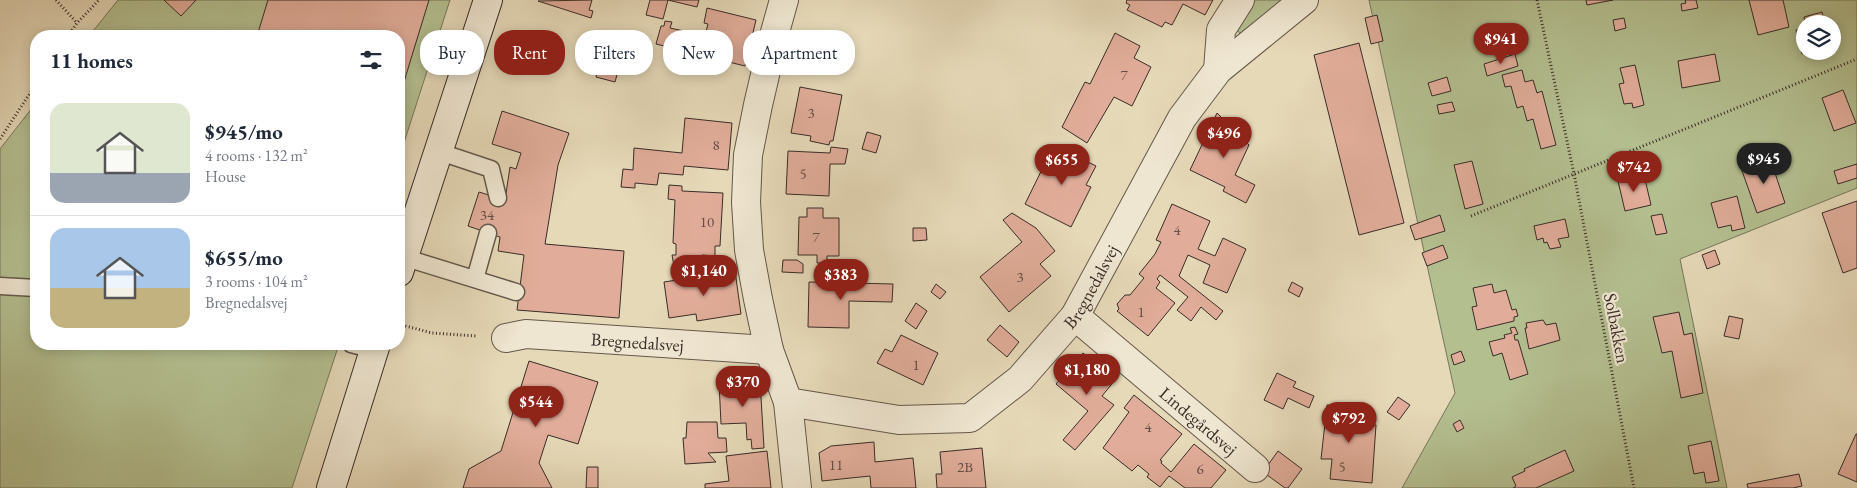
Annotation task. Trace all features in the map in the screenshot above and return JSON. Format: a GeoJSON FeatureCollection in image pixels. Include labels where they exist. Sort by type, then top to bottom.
{"type":"FeatureCollection","features":[{"type":"Feature","properties":{"kind":"street"},"geometry":{"type":"LineString","coordinates":[[405,251],[488,0]]}},
{"type":"Feature","properties":{"kind":"street"},"geometry":{"type":"LineString","coordinates":[[784,0],[775,32],[748,155],[746,202],[749,250],[769,350],[788,402],[797,488]]}},
{"type":"Feature","properties":{"kind":"street"},"geometry":{"type":"LineString","coordinates":[[1218,70],[1221,30],[1240,0]]}},
{"type":"Feature","properties":{"kind":"street","name":"Bregnedalsvej"},"geometry":{"type":"LineString","coordinates":[[788,402],[899,420],[970,418],[1020,379],[1075,316],[1182,118],[1218,70],[1304,0]]}},
{"type":"Feature","properties":{"kind":"street","name":"Lindegårdsvej"},"geometry":{"type":"LineString","coordinates":[[1075,316],[1255,468]]}},
{"type":"Feature","properties":{"kind":"street","name":"Bregnedalsvej"},"geometry":{"type":"LineString","coordinates":[[506,338],[526,334],[769,350]]}},
{"type":"Feature","properties":{"kind":"street"},"geometry":{"type":"LineString","coordinates":[[331,488],[366,350]]}},
{"type":"Feature","properties":{"kind":"lane"},"geometry":{"type":"LineString","coordinates":[[437,151],[491,169],[498,198]]}},
{"type":"Feature","properties":{"kind":"lane"},"geometry":{"type":"LineString","coordinates":[[475,279],[488,233]]}},
{"type":"Feature","properties":{"kind":"lane"},"geometry":{"type":"LineString","coordinates":[[405,265],[475,279],[516,292]]}},
{"type":"Feature","properties":{"kind":"lane"},"geometry":{"type":"LineString","coordinates":[[0,286],[30,288]]}},
{"type":"Feature","properties":{"kind":"path"},"geometry":{"type":"LineString","coordinates":[[56,0],[77,23]]}},
{"type":"Feature","properties":{"kind":"path"},"geometry":{"type":"LineString","coordinates":[[72,30],[99,0]]}},
{"type":"Feature","properties":{"kind":"path","name":"Solbakken"},"geometry":{"type":"LineString","coordinates":[[1537,0],[1574,174],[1634,488]]}},
{"type":"Feature","properties":{"kind":"path"},"geometry":{"type":"LineString","coordinates":[[1471,216],[1857,59]]}},
{"type":"Feature","properties":{"kind":"path"},"geometry":{"type":"LineString","coordinates":[[0,139],[30,93]]}},
{"type":"Feature","properties":{"kind":"path"},"geometry":{"type":"LineString","coordinates":[[405,326],[432,333],[506,338]]}},
{"type":"Feature","properties":{"kind":"green space"},"geometry":{"type":"Polygon","coordinates":[[[118,0],[450,0],[440,30],[420,30],[420,75],[426,75],[405,139],[405,30],[94,30],[118,0]]]}},
{"type":"Feature","properties":{"kind":"green space"},"geometry":{"type":"Polygon","coordinates":[[[1246,0],[1285,0],[1241,35],[1231,22],[1246,0]]]}},
{"type":"Feature","properties":{"kind":"green space"},"geometry":{"type":"Polygon","coordinates":[[[1369,0],[1857,0],[1857,188],[1680,259],[1727,488],[1402,488],[1455,393],[1369,0]]]}},
{"type":"Feature","properties":{"kind":"green space"},"geometry":{"type":"Polygon","coordinates":[[[30,111],[30,350],[337,350],[292,488],[0,488],[0,149],[30,111]]]}},
{"type":"Feature","properties":{"kind":"building"},"geometry":{"type":"Polygon","coordinates":[[[164,0],[196,0],[181,16],[164,0]]]}},
{"type":"Feature","properties":{"kind":"building"},"geometry":{"type":"Polygon","coordinates":[[[268,0],[429,0],[405,78],[405,30],[259,30],[268,0]]]}},
{"type":"Feature","properties":{"kind":"building"},"geometry":{"type":"Polygon","coordinates":[[[592,0],[589,10],[593,11],[591,18],[538,1],[592,0]]]}},
{"type":"Feature","properties":{"kind":"building"},"geometry":{"type":"Polygon","coordinates":[[[650,0],[668,0],[663,19],[646,15],[650,0]]]}},
{"type":"Feature","properties":{"kind":"building"},"geometry":{"type":"Polygon","coordinates":[[[668,0],[699,0],[697,7],[668,0]]]}},
{"type":"Feature","properties":{"kind":"building"},"geometry":{"type":"Polygon","coordinates":[[[1127,0],[1213,0],[1205,15],[1183,4],[1172,25],[1165,22],[1162,27],[1127,10],[1130,5],[1126,3],[1127,0]]]}},
{"type":"Feature","properties":{"kind":"building"},"geometry":{"type":"Polygon","coordinates":[[[1586,0],[1613,0],[1587,5],[1586,0]]]}},
{"type":"Feature","properties":{"kind":"building"},"geometry":{"type":"Polygon","coordinates":[[[1685,0],[1696,0],[1698,8],[1682,11],[1681,4],[1686,3],[1685,0]]]}},
{"type":"Feature","properties":{"kind":"building"},"geometry":{"type":"Polygon","coordinates":[[[1749,0],[1783,0],[1789,27],[1758,35],[1749,0]]]}},
{"type":"Feature","properties":{"kind":"building"},"geometry":{"type":"Polygon","coordinates":[[[707,8],[756,20],[754,30],[743,30],[743,66],[733,63],[733,30],[706,30],[708,24],[704,23],[707,8]]]}},
{"type":"Feature","properties":{"kind":"building"},"geometry":{"type":"Polygon","coordinates":[[[1822,12],[1823,15],[1811,15],[1822,12]]]}},
{"type":"Feature","properties":{"kind":"building"},"geometry":{"type":"Polygon","coordinates":[[[1377,15],[1383,41],[1371,44],[1365,18],[1377,15]]]}},
{"type":"Feature","properties":{"kind":"building"},"geometry":{"type":"Polygon","coordinates":[[[1624,18],[1626,28],[1615,31],[1613,20],[1624,18]]]}},
{"type":"Feature","properties":{"kind":"building"},"geometry":{"type":"Polygon","coordinates":[[[665,21],[672,22],[670,28],[679,30],[663,30],[663,46],[656,44],[661,26],[664,26],[665,21]]]}},
{"type":"Feature","properties":{"kind":"building"},"geometry":{"type":"Polygon","coordinates":[[[1115,33],[1140,46],[1134,58],[1151,67],[1132,106],[1114,97],[1087,143],[1062,127],[1085,82],[1090,84],[1115,33]]]}},
{"type":"Feature","properties":{"kind":"building"},"geometry":{"type":"Polygon","coordinates":[[[1359,43],[1404,223],[1359,235],[1314,55],[1359,43]]]}},
{"type":"Feature","properties":{"kind":"building"},"geometry":{"type":"Polygon","coordinates":[[[1515,54],[1518,66],[1487,76],[1484,64],[1515,54]]]}},
{"type":"Feature","properties":{"kind":"building"},"geometry":{"type":"Polygon","coordinates":[[[1715,54],[1720,81],[1682,88],[1678,61],[1715,54]]]}},
{"type":"Feature","properties":{"kind":"building"},"geometry":{"type":"Polygon","coordinates":[[[1635,65],[1644,105],[1633,108],[1632,103],[1624,104],[1619,84],[1624,83],[1620,68],[1635,65]]]}},
{"type":"Feature","properties":{"kind":"building"},"geometry":{"type":"Polygon","coordinates":[[[1522,70],[1525,82],[1533,80],[1537,93],[1542,91],[1556,145],[1541,149],[1533,119],[1527,121],[1523,106],[1517,108],[1511,86],[1505,87],[1502,75],[1522,70]]]}},
{"type":"Feature","properties":{"kind":"building"},"geometry":{"type":"Polygon","coordinates":[[[597,75],[617,75],[615,82],[596,77],[597,75]]]}},
{"type":"Feature","properties":{"kind":"building"},"geometry":{"type":"Polygon","coordinates":[[[1447,77],[1451,91],[1432,96],[1428,83],[1447,77]]]}},
{"type":"Feature","properties":{"kind":"building"},"geometry":{"type":"Polygon","coordinates":[[[800,87],[842,95],[833,141],[830,141],[829,145],[810,141],[811,136],[791,133],[800,87]]]}},
{"type":"Feature","properties":{"kind":"building"},"geometry":{"type":"Polygon","coordinates":[[[1843,90],[1856,123],[1834,131],[1822,98],[1843,90]]]}},
{"type":"Feature","properties":{"kind":"building"},"geometry":{"type":"Polygon","coordinates":[[[1452,102],[1455,111],[1439,114],[1437,105],[1452,102]]]}},
{"type":"Feature","properties":{"kind":"building"},"geometry":{"type":"Polygon","coordinates":[[[502,111],[569,133],[558,165],[545,244],[624,251],[619,318],[517,310],[524,255],[498,251],[500,237],[468,226],[479,192],[505,200],[510,167],[516,169],[521,153],[492,144],[502,111]]]}},
{"type":"Feature","properties":{"kind":"building"},"geometry":{"type":"Polygon","coordinates":[[[1217,113],[1249,145],[1235,175],[1255,185],[1246,203],[1223,191],[1225,187],[1190,170],[1217,113]]]}},
{"type":"Feature","properties":{"kind":"building"},"geometry":{"type":"Polygon","coordinates":[[[685,118],[732,123],[728,170],[684,166],[683,175],[659,173],[657,185],[635,183],[635,188],[621,187],[623,169],[633,170],[634,148],[682,153],[685,118]]]}},
{"type":"Feature","properties":{"kind":"building"},"geometry":{"type":"Polygon","coordinates":[[[867,132],[881,136],[876,153],[862,149],[867,132]]]}},
{"type":"Feature","properties":{"kind":"building"},"geometry":{"type":"Polygon","coordinates":[[[1054,145],[1096,166],[1086,185],[1091,187],[1071,227],[1025,204],[1054,145]]]}},
{"type":"Feature","properties":{"kind":"building"},"geometry":{"type":"Polygon","coordinates":[[[831,147],[848,149],[845,164],[830,164],[829,196],[786,194],[788,151],[830,153],[831,147]]]}},
{"type":"Feature","properties":{"kind":"building"},"geometry":{"type":"Polygon","coordinates":[[[1773,157],[1778,172],[1775,173],[1785,203],[1757,213],[1741,168],[1773,157]]]}},
{"type":"Feature","properties":{"kind":"building"},"geometry":{"type":"Polygon","coordinates":[[[1472,161],[1483,204],[1465,209],[1454,165],[1472,161]]]}},
{"type":"Feature","properties":{"kind":"building"},"geometry":{"type":"Polygon","coordinates":[[[1857,164],[1857,178],[1838,184],[1834,171],[1857,164]]]}},
{"type":"Feature","properties":{"kind":"building"},"geometry":{"type":"Polygon","coordinates":[[[1644,175],[1651,205],[1625,211],[1618,181],[1644,175]]]}},
{"type":"Feature","properties":{"kind":"building"},"geometry":{"type":"Polygon","coordinates":[[[669,185],[682,186],[682,191],[723,193],[720,246],[715,246],[715,256],[702,255],[704,272],[676,277],[672,255],[676,255],[676,244],[673,243],[675,200],[668,199],[669,185]]]}},
{"type":"Feature","properties":{"kind":"building"},"geometry":{"type":"Polygon","coordinates":[[[1737,196],[1745,228],[1732,231],[1731,225],[1718,228],[1711,203],[1737,196]]]}},
{"type":"Feature","properties":{"kind":"building"},"geometry":{"type":"Polygon","coordinates":[[[1857,201],[1857,268],[1843,273],[1822,213],[1857,201]]]}},
{"type":"Feature","properties":{"kind":"building"},"geometry":{"type":"Polygon","coordinates":[[[1172,204],[1210,221],[1198,249],[1215,256],[1223,238],[1246,249],[1227,293],[1203,283],[1210,265],[1188,255],[1179,276],[1223,311],[1216,320],[1201,307],[1191,321],[1177,310],[1188,297],[1160,275],[1157,279],[1160,282],[1156,288],[1175,303],[1148,336],[1117,311],[1119,309],[1117,304],[1125,295],[1130,295],[1144,278],[1139,274],[1155,254],[1161,242],[1156,240],[1172,204]]]}},
{"type":"Feature","properties":{"kind":"building"},"geometry":{"type":"Polygon","coordinates":[[[807,208],[823,208],[823,218],[839,218],[839,256],[827,256],[827,263],[817,263],[817,255],[798,255],[799,217],[807,217],[807,208]]]}},
{"type":"Feature","properties":{"kind":"building"},"geometry":{"type":"Polygon","coordinates":[[[1012,213],[1036,228],[1055,251],[1040,264],[1051,276],[1009,312],[980,277],[1022,242],[1003,220],[1012,213]]]}},
{"type":"Feature","properties":{"kind":"building"},"geometry":{"type":"Polygon","coordinates":[[[1662,214],[1667,233],[1656,235],[1651,216],[1662,214]]]}},
{"type":"Feature","properties":{"kind":"building"},"geometry":{"type":"Polygon","coordinates":[[[1440,215],[1445,231],[1415,240],[1410,226],[1440,215]]]}},
{"type":"Feature","properties":{"kind":"building"},"geometry":{"type":"Polygon","coordinates":[[[1565,219],[1569,237],[1558,239],[1561,247],[1550,249],[1547,242],[1544,243],[1543,238],[1537,240],[1534,226],[1565,219]]]}},
{"type":"Feature","properties":{"kind":"building"},"geometry":{"type":"Polygon","coordinates":[[[913,228],[926,228],[927,240],[913,241],[913,228]]]}},
{"type":"Feature","properties":{"kind":"building"},"geometry":{"type":"Polygon","coordinates":[[[1443,245],[1448,258],[1427,266],[1422,253],[1443,245]]]}},
{"type":"Feature","properties":{"kind":"building"},"geometry":{"type":"Polygon","coordinates":[[[1715,250],[1720,264],[1707,269],[1702,255],[1715,250]]]}},
{"type":"Feature","properties":{"kind":"building"},"geometry":{"type":"Polygon","coordinates":[[[783,260],[797,260],[803,264],[803,273],[782,272],[783,260]]]}},
{"type":"Feature","properties":{"kind":"building"},"geometry":{"type":"Polygon","coordinates":[[[735,271],[741,314],[697,321],[696,314],[669,318],[664,282],[735,271]]]}},
{"type":"Feature","properties":{"kind":"building"},"geometry":{"type":"Polygon","coordinates":[[[809,282],[893,284],[892,302],[849,301],[849,328],[808,327],[809,282]]]}},
{"type":"Feature","properties":{"kind":"building"},"geometry":{"type":"Polygon","coordinates":[[[1292,282],[1303,288],[1299,297],[1288,291],[1292,282]]]}},
{"type":"Feature","properties":{"kind":"building"},"geometry":{"type":"Polygon","coordinates":[[[936,284],[946,292],[940,299],[931,292],[936,284]]]}},
{"type":"Feature","properties":{"kind":"building"},"geometry":{"type":"Polygon","coordinates":[[[1492,284],[1494,293],[1506,290],[1512,310],[1516,309],[1518,316],[1514,317],[1514,321],[1477,330],[1472,307],[1477,306],[1473,288],[1492,284]]]}},
{"type":"Feature","properties":{"kind":"building"},"geometry":{"type":"Polygon","coordinates":[[[916,303],[927,311],[916,329],[905,321],[916,303]]]}},
{"type":"Feature","properties":{"kind":"building"},"geometry":{"type":"Polygon","coordinates":[[[1679,312],[1684,335],[1692,333],[1703,393],[1681,398],[1672,351],[1662,353],[1653,317],[1679,312]]]}},
{"type":"Feature","properties":{"kind":"building"},"geometry":{"type":"Polygon","coordinates":[[[1729,316],[1743,319],[1739,339],[1724,336],[1729,316]]]}},
{"type":"Feature","properties":{"kind":"building"},"geometry":{"type":"Polygon","coordinates":[[[1543,320],[1546,325],[1556,323],[1560,340],[1529,349],[1525,328],[1527,328],[1526,323],[1543,320]]]}},
{"type":"Feature","properties":{"kind":"building"},"geometry":{"type":"Polygon","coordinates":[[[1000,325],[1019,342],[1007,357],[987,340],[1000,325]]]}},
{"type":"Feature","properties":{"kind":"building"},"geometry":{"type":"Polygon","coordinates":[[[1515,327],[1518,334],[1514,335],[1515,340],[1518,340],[1528,374],[1510,380],[1502,353],[1493,356],[1489,342],[1505,338],[1504,335],[1512,333],[1510,328],[1515,327]]]}},
{"type":"Feature","properties":{"kind":"building"},"geometry":{"type":"Polygon","coordinates":[[[901,335],[938,353],[923,385],[877,363],[885,349],[892,352],[901,335]]]}},
{"type":"Feature","properties":{"kind":"building"},"geometry":{"type":"Polygon","coordinates":[[[1461,351],[1465,361],[1454,365],[1451,355],[1461,351]]]}},
{"type":"Feature","properties":{"kind":"building"},"geometry":{"type":"Polygon","coordinates":[[[1083,353],[1115,380],[1102,396],[1114,405],[1075,450],[1063,440],[1088,411],[1056,384],[1083,353]]]}},
{"type":"Feature","properties":{"kind":"building"},"geometry":{"type":"Polygon","coordinates":[[[529,361],[598,382],[578,444],[548,435],[539,463],[552,488],[463,488],[469,469],[501,451],[529,361]]]}},
{"type":"Feature","properties":{"kind":"building"},"geometry":{"type":"Polygon","coordinates":[[[1277,373],[1296,382],[1293,387],[1314,396],[1309,408],[1288,398],[1283,409],[1264,400],[1277,373]]]}},
{"type":"Feature","properties":{"kind":"building"},"geometry":{"type":"Polygon","coordinates":[[[760,380],[764,448],[752,449],[751,439],[747,440],[746,423],[721,424],[719,382],[760,380]]]}},
{"type":"Feature","properties":{"kind":"building"},"geometry":{"type":"Polygon","coordinates":[[[1134,395],[1182,434],[1160,460],[1171,472],[1194,444],[1226,470],[1211,488],[1185,488],[1169,476],[1160,487],[1147,477],[1149,474],[1138,465],[1132,471],[1103,448],[1129,412],[1124,408],[1134,395]]]}},
{"type":"Feature","properties":{"kind":"building"},"geometry":{"type":"Polygon","coordinates":[[[1398,397],[1410,405],[1399,420],[1387,412],[1398,397]]]}},
{"type":"Feature","properties":{"kind":"building"},"geometry":{"type":"Polygon","coordinates":[[[1327,405],[1363,408],[1362,424],[1376,425],[1372,483],[1330,479],[1332,459],[1321,459],[1327,405]]]}},
{"type":"Feature","properties":{"kind":"building"},"geometry":{"type":"Polygon","coordinates":[[[1460,420],[1464,428],[1457,432],[1453,424],[1460,420]]]}},
{"type":"Feature","properties":{"kind":"building"},"geometry":{"type":"Polygon","coordinates":[[[687,422],[717,422],[718,438],[726,438],[727,452],[708,453],[716,462],[685,464],[683,438],[686,438],[687,422]]]}},
{"type":"Feature","properties":{"kind":"building"},"geometry":{"type":"Polygon","coordinates":[[[1857,434],[1857,482],[1838,474],[1857,434]]]}},
{"type":"Feature","properties":{"kind":"building"},"geometry":{"type":"Polygon","coordinates":[[[1711,441],[1719,481],[1706,483],[1704,472],[1694,474],[1688,446],[1711,441]]]}},
{"type":"Feature","properties":{"kind":"building"},"geometry":{"type":"Polygon","coordinates":[[[874,442],[875,462],[913,458],[916,488],[871,488],[870,476],[822,481],[819,453],[831,446],[874,442]]]}},
{"type":"Feature","properties":{"kind":"building"},"geometry":{"type":"Polygon","coordinates":[[[982,448],[986,488],[937,488],[936,474],[942,474],[940,452],[982,448]]]}},
{"type":"Feature","properties":{"kind":"building"},"geometry":{"type":"Polygon","coordinates":[[[1565,450],[1574,471],[1536,488],[1513,488],[1516,486],[1512,477],[1525,471],[1524,469],[1565,450]]]}},
{"type":"Feature","properties":{"kind":"building"},"geometry":{"type":"Polygon","coordinates":[[[767,451],[771,488],[705,488],[705,484],[729,481],[726,456],[767,451]]]}},
{"type":"Feature","properties":{"kind":"building"},"geometry":{"type":"Polygon","coordinates":[[[1278,451],[1302,469],[1288,488],[1285,488],[1263,472],[1278,451]]]}},
{"type":"Feature","properties":{"kind":"building"},"geometry":{"type":"Polygon","coordinates":[[[587,467],[598,467],[598,488],[586,488],[587,467]]]}},
{"type":"Feature","properties":{"kind":"building"},"geometry":{"type":"Polygon","coordinates":[[[1799,474],[1802,486],[1793,488],[1748,488],[1747,484],[1799,474]]]}}]}
